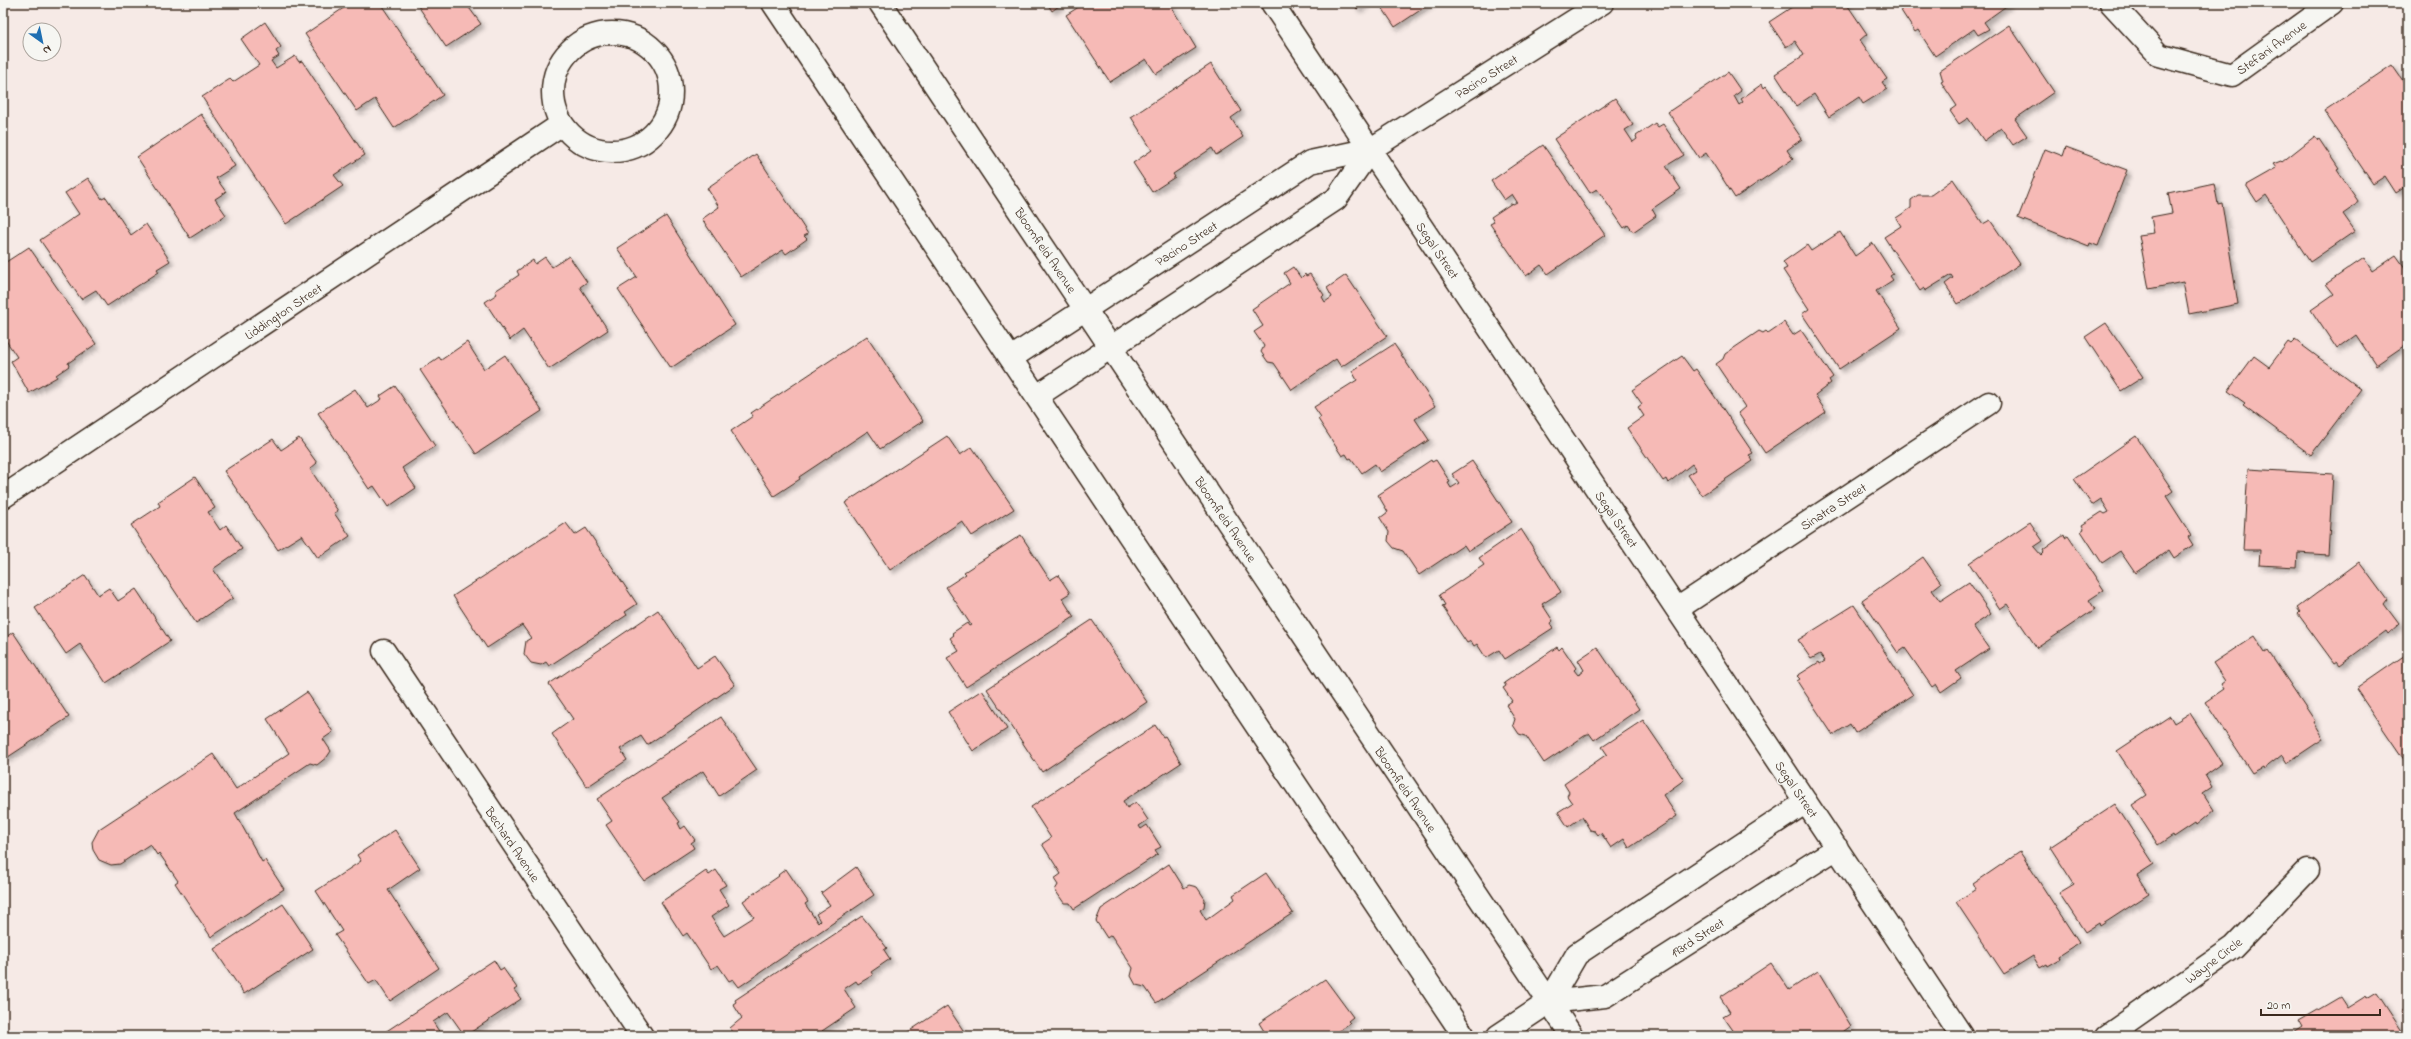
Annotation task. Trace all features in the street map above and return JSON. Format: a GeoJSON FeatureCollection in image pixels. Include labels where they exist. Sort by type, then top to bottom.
{"type":"FeatureCollection","features":[{"type":"Feature","properties":{"kind":"street"},"geometry":{"type":"LineString","coordinates":[[773,3],[1464,1036]]}},
{"type":"Feature","properties":{"kind":"street","name":"Bloomfield Avenue"},"geometry":{"type":"LineString","coordinates":[[880,3],[1572,1036]]}},
{"type":"Feature","properties":{"kind":"street","name":"Segal Street"},"geometry":{"type":"LineString","coordinates":[[1272,3],[1371,149],[1962,1036]]}},
{"type":"Feature","properties":{"kind":"street","name":"Pacino Street"},"geometry":{"type":"LineString","coordinates":[[1011,358],[1310,162],[1371,149],[1602,3]]}},
{"type":"Feature","properties":{"kind":"street","name":"Stefani Avenue"},"geometry":{"type":"LineString","coordinates":[[2110,3],[2159,55],[2232,75],[2332,3]]}},
{"type":"Feature","properties":{"kind":"street"},"geometry":{"type":"LineString","coordinates":[[609,32],[630,34],[648,44],[662,59],[671,82],[672,95],[668,113],[658,129],[645,142],[627,149],[609,151],[591,147],[574,138],[562,124],[554,105],[553,84],[559,65],[572,48],[589,37],[609,32]]}},
{"type":"Feature","properties":{"kind":"street","name":"Liddington Street"},"geometry":{"type":"LineString","coordinates":[[3,497],[562,124]]}},
{"type":"Feature","properties":{"kind":"street","name":"Pacino Street"},"geometry":{"type":"LineString","coordinates":[[1037,396],[1336,199],[1371,149]]}},
{"type":"Feature","properties":{"kind":"street","name":"Sinatra Street"},"geometry":{"type":"LineString","coordinates":[[1677,609],[1989,403]]}},
{"type":"Feature","properties":{"kind":"street","name":"Bechard Avenue"},"geometry":{"type":"LineString","coordinates":[[384,651],[642,1036]]}},
{"type":"Feature","properties":{"kind":"street","name":"193rd Street"},"geometry":{"type":"LineString","coordinates":[[1498,1036],[1549,1002],[1577,954],[1806,802]]}},
{"type":"Feature","properties":{"kind":"street","name":"193rd Street"},"geometry":{"type":"LineString","coordinates":[[1549,1002],[1605,996],[1837,848]]}},
{"type":"Feature","properties":{"kind":"street","name":"Wayne Circle"},"geometry":{"type":"LineString","coordinates":[[2107,1036],[2234,947],[2308,870]]}},
{"type":"Feature","properties":{"kind":"building"},"geometry":{"type":"Polygon","coordinates":[[[351,3],[380,3],[443,95],[394,128],[375,99],[357,111],[305,34],[351,3]]]}},
{"type":"Feature","properties":{"kind":"building"},"geometry":{"type":"Polygon","coordinates":[[[416,3],[471,3],[467,5],[481,24],[446,47],[416,3]]]}},
{"type":"Feature","properties":{"kind":"building"},"geometry":{"type":"Polygon","coordinates":[[[1047,3],[1063,3],[1052,11],[1047,3]]]}},
{"type":"Feature","properties":{"kind":"building"},"geometry":{"type":"Polygon","coordinates":[[[1085,3],[1169,3],[1196,48],[1156,74],[1146,59],[1110,82],[1066,15],[1085,3]]]}},
{"type":"Feature","properties":{"kind":"building"},"geometry":{"type":"Polygon","coordinates":[[[1353,3],[1367,3],[1357,9],[1353,3]]]}},
{"type":"Feature","properties":{"kind":"building"},"geometry":{"type":"Polygon","coordinates":[[[1379,3],[1431,3],[1395,27],[1379,3]]]}},
{"type":"Feature","properties":{"kind":"building"},"geometry":{"type":"Polygon","coordinates":[[[1798,3],[1846,3],[1867,34],[1860,40],[1887,79],[1882,82],[1887,89],[1863,104],[1859,97],[1829,117],[1814,94],[1796,106],[1775,74],[1804,55],[1795,41],[1786,47],[1769,22],[1798,3]]]}},
{"type":"Feature","properties":{"kind":"building"},"geometry":{"type":"Polygon","coordinates":[[[1901,3],[2009,4],[1984,22],[1989,29],[1978,35],[1974,29],[1935,56],[1918,30],[1915,32],[1900,9],[1903,7],[1901,3]]]}},
{"type":"Feature","properties":{"kind":"building"},"geometry":{"type":"Polygon","coordinates":[[[265,22],[281,47],[276,51],[279,56],[271,61],[276,68],[295,56],[299,62],[302,61],[365,155],[334,175],[343,186],[286,224],[202,97],[230,79],[233,82],[259,65],[241,39],[265,22]]]}},
{"type":"Feature","properties":{"kind":"building"},"geometry":{"type":"Polygon","coordinates":[[[2009,25],[2054,92],[2015,119],[2027,136],[2013,145],[2001,128],[1984,141],[1968,118],[1959,124],[1950,111],[1957,106],[1941,82],[1943,81],[1940,71],[2009,25]]]}},
{"type":"Feature","properties":{"kind":"building"},"geometry":{"type":"Polygon","coordinates":[[[1211,64],[1241,111],[1231,118],[1243,137],[1216,155],[1212,148],[1173,174],[1175,177],[1152,192],[1133,163],[1152,150],[1131,117],[1211,64]]]}},
{"type":"Feature","properties":{"kind":"building"},"geometry":{"type":"Polygon","coordinates":[[[2392,65],[2408,88],[2408,185],[2396,193],[2385,176],[2373,184],[2324,111],[2392,65]]]}},
{"type":"Feature","properties":{"kind":"building"},"geometry":{"type":"Polygon","coordinates":[[[1728,72],[1741,91],[1734,96],[1739,105],[1743,102],[1741,99],[1762,84],[1764,88],[1766,86],[1802,139],[1787,150],[1793,159],[1735,198],[1706,153],[1699,158],[1668,112],[1728,72]]]}},
{"type":"Feature","properties":{"kind":"building"},"geometry":{"type":"Polygon","coordinates":[[[1615,98],[1633,125],[1625,130],[1633,142],[1637,139],[1636,136],[1655,123],[1658,127],[1663,124],[1684,155],[1666,166],[1681,189],[1652,209],[1656,216],[1633,232],[1628,225],[1624,228],[1597,189],[1590,193],[1554,139],[1615,98]]]}},
{"type":"Feature","properties":{"kind":"building"},"geometry":{"type":"Polygon","coordinates":[[[201,114],[235,166],[216,178],[226,192],[215,199],[226,215],[190,238],[137,157],[201,114]]]}},
{"type":"Feature","properties":{"kind":"building"},"geometry":{"type":"Polygon","coordinates":[[[2315,136],[2318,140],[2319,139],[2339,169],[2337,170],[2358,201],[2356,205],[2343,214],[2355,231],[2310,262],[2266,195],[2257,202],[2246,185],[2276,168],[2273,164],[2282,162],[2315,136]]]}},
{"type":"Feature","properties":{"kind":"building"},"geometry":{"type":"Polygon","coordinates":[[[1543,145],[1605,235],[1548,274],[1541,265],[1526,276],[1490,224],[1494,222],[1491,217],[1512,203],[1517,202],[1512,194],[1504,200],[1491,181],[1543,145]]]}},
{"type":"Feature","properties":{"kind":"building"},"geometry":{"type":"Polygon","coordinates":[[[2066,147],[2127,170],[2098,246],[2090,243],[2089,246],[2018,218],[2045,149],[2063,156],[2066,147]]]}},
{"type":"Feature","properties":{"kind":"building"},"geometry":{"type":"Polygon","coordinates":[[[756,154],[808,234],[804,236],[807,239],[786,254],[783,250],[741,277],[702,219],[719,207],[707,188],[756,154]]]}},
{"type":"Feature","properties":{"kind":"building"},"geometry":{"type":"Polygon","coordinates":[[[88,178],[102,199],[106,197],[131,235],[146,224],[170,261],[157,269],[159,272],[107,306],[96,290],[81,299],[40,240],[79,214],[65,193],[88,178]]]}},
{"type":"Feature","properties":{"kind":"building"},"geometry":{"type":"Polygon","coordinates":[[[1953,179],[1983,224],[1990,220],[2020,264],[1958,304],[1945,284],[1953,278],[1951,275],[1925,291],[1924,288],[1920,291],[1884,237],[1901,226],[1896,218],[1911,208],[1911,200],[1918,195],[1931,195],[1953,179]]]}},
{"type":"Feature","properties":{"kind":"building"},"geometry":{"type":"Polygon","coordinates":[[[2214,183],[2218,204],[2222,203],[2238,304],[2189,314],[2183,282],[2149,289],[2139,235],[2154,233],[2151,217],[2172,213],[2168,193],[2214,183]]]}},
{"type":"Feature","properties":{"kind":"building"},"geometry":{"type":"Polygon","coordinates":[[[666,216],[735,325],[671,368],[618,289],[637,277],[617,248],[666,216]]]}},
{"type":"Feature","properties":{"kind":"building"},"geometry":{"type":"Polygon","coordinates":[[[1840,232],[1855,256],[1873,243],[1893,274],[1890,276],[1893,280],[1876,291],[1901,328],[1839,369],[1802,314],[1809,309],[1783,270],[1787,268],[1783,262],[1807,245],[1811,251],[1840,232]]]}},
{"type":"Feature","properties":{"kind":"building"},"geometry":{"type":"Polygon","coordinates":[[[29,247],[96,344],[68,363],[69,366],[56,375],[57,377],[29,393],[11,361],[17,357],[5,339],[3,341],[3,257],[6,262],[29,247]]]}},
{"type":"Feature","properties":{"kind":"building"},"geometry":{"type":"Polygon","coordinates":[[[2396,255],[2408,272],[2408,343],[2376,365],[2356,335],[2337,349],[2311,310],[2334,294],[2326,284],[2364,258],[2372,271],[2396,255]]]}},
{"type":"Feature","properties":{"kind":"building"},"geometry":{"type":"Polygon","coordinates":[[[569,256],[587,282],[580,287],[608,330],[549,369],[523,330],[510,340],[485,302],[497,294],[495,291],[519,275],[517,271],[533,260],[535,264],[545,257],[552,267],[569,256]]]}},
{"type":"Feature","properties":{"kind":"building"},"geometry":{"type":"Polygon","coordinates":[[[1293,267],[1301,278],[1305,274],[1306,276],[1310,274],[1324,295],[1322,297],[1325,302],[1332,297],[1327,288],[1346,275],[1387,336],[1341,367],[1336,359],[1292,390],[1274,363],[1268,362],[1261,352],[1264,346],[1254,332],[1263,326],[1252,309],[1290,283],[1284,273],[1293,267]]]}},
{"type":"Feature","properties":{"kind":"building"},"geometry":{"type":"Polygon","coordinates":[[[1784,322],[1793,335],[1801,330],[1833,377],[1829,380],[1831,383],[1815,395],[1826,412],[1765,453],[1738,413],[1745,407],[1716,364],[1723,359],[1725,354],[1759,331],[1763,333],[1766,331],[1768,333],[1784,322]]]}},
{"type":"Feature","properties":{"kind":"building"},"geometry":{"type":"Polygon","coordinates":[[[2106,323],[2143,377],[2121,391],[2085,337],[2106,323]]]}},
{"type":"Feature","properties":{"kind":"building"},"geometry":{"type":"Polygon","coordinates":[[[867,336],[923,421],[880,449],[868,431],[799,477],[800,479],[774,496],[731,431],[753,416],[751,413],[867,336]]]}},
{"type":"Feature","properties":{"kind":"building"},"geometry":{"type":"Polygon","coordinates":[[[2295,340],[2361,389],[2311,455],[2243,405],[2245,403],[2228,391],[2254,356],[2269,367],[2288,342],[2291,344],[2295,340]]]}},
{"type":"Feature","properties":{"kind":"building"},"geometry":{"type":"Polygon","coordinates":[[[467,342],[484,369],[505,355],[542,411],[476,454],[420,370],[439,357],[441,360],[467,342]]]}},
{"type":"Feature","properties":{"kind":"building"},"geometry":{"type":"Polygon","coordinates":[[[1394,344],[1435,406],[1415,419],[1429,440],[1380,472],[1375,464],[1362,473],[1351,458],[1349,459],[1346,454],[1342,456],[1318,419],[1321,417],[1314,407],[1357,380],[1352,371],[1394,344]]]}},
{"type":"Feature","properties":{"kind":"building"},"geometry":{"type":"Polygon","coordinates":[[[1682,356],[1693,371],[1696,369],[1753,453],[1749,455],[1753,461],[1702,495],[1688,475],[1696,470],[1692,464],[1668,483],[1666,479],[1663,481],[1627,428],[1644,416],[1638,407],[1642,404],[1632,390],[1682,356]]]}},
{"type":"Feature","properties":{"kind":"building"},"geometry":{"type":"Polygon","coordinates":[[[395,386],[435,446],[402,468],[416,488],[388,507],[374,486],[369,489],[318,413],[355,389],[368,408],[382,399],[380,396],[395,386]]]}},
{"type":"Feature","properties":{"kind":"building"},"geometry":{"type":"Polygon","coordinates":[[[947,436],[960,455],[972,447],[1014,509],[972,536],[962,521],[890,570],[845,503],[947,436]]]}},
{"type":"Feature","properties":{"kind":"building"},"geometry":{"type":"Polygon","coordinates":[[[2136,436],[2173,491],[2166,496],[2191,535],[2188,537],[2193,545],[2174,558],[2169,550],[2135,573],[2120,551],[2102,563],[2081,531],[2084,529],[2082,525],[2102,512],[2105,514],[2109,512],[2101,499],[2092,505],[2074,479],[2136,436]]]}},
{"type":"Feature","properties":{"kind":"building"},"geometry":{"type":"Polygon","coordinates":[[[299,438],[317,463],[310,469],[338,511],[334,513],[350,536],[318,558],[302,535],[278,550],[224,471],[273,439],[281,450],[299,438]]]}},
{"type":"Feature","properties":{"kind":"building"},"geometry":{"type":"Polygon","coordinates":[[[1431,460],[1432,462],[1436,460],[1450,482],[1448,483],[1451,488],[1459,483],[1452,474],[1472,461],[1512,522],[1468,551],[1464,545],[1419,575],[1403,551],[1394,548],[1388,541],[1389,532],[1380,518],[1388,512],[1378,495],[1431,460]]]}},
{"type":"Feature","properties":{"kind":"building"},"geometry":{"type":"Polygon","coordinates":[[[2248,469],[2333,474],[2328,555],[2298,553],[2297,567],[2259,565],[2260,550],[2243,550],[2248,469]]]}},
{"type":"Feature","properties":{"kind":"building"},"geometry":{"type":"Polygon","coordinates":[[[195,477],[215,508],[208,512],[220,530],[226,525],[242,549],[213,569],[233,598],[196,623],[131,525],[160,506],[158,502],[195,477]]]}},
{"type":"Feature","properties":{"kind":"building"},"geometry":{"type":"Polygon","coordinates":[[[2030,522],[2043,541],[2034,547],[2041,555],[2044,552],[2043,550],[2064,535],[2065,538],[2068,536],[2104,590],[2089,600],[2095,609],[2037,648],[2007,604],[2000,609],[1969,563],[2030,522]]]}},
{"type":"Feature","properties":{"kind":"building"},"geometry":{"type":"Polygon","coordinates":[[[566,523],[575,535],[586,528],[637,604],[625,612],[627,615],[549,666],[546,662],[541,665],[531,663],[524,654],[526,641],[531,638],[522,625],[487,648],[453,596],[566,523]]]}},
{"type":"Feature","properties":{"kind":"building"},"geometry":{"type":"Polygon","coordinates":[[[1521,529],[1561,592],[1542,604],[1553,621],[1550,623],[1553,628],[1505,659],[1499,650],[1486,658],[1477,644],[1474,646],[1471,641],[1467,643],[1442,606],[1445,605],[1439,595],[1484,565],[1479,558],[1521,529]]]}},
{"type":"Feature","properties":{"kind":"building"},"geometry":{"type":"Polygon","coordinates":[[[1021,535],[1050,580],[1058,575],[1070,593],[1062,598],[1074,617],[966,687],[947,658],[959,651],[950,638],[954,635],[952,633],[967,623],[969,626],[971,625],[946,587],[966,574],[964,572],[1021,535]]]}},
{"type":"Feature","properties":{"kind":"building"},"geometry":{"type":"Polygon","coordinates":[[[1923,557],[1941,583],[1932,590],[1940,601],[1969,582],[1991,614],[1973,626],[1989,649],[1956,671],[1961,678],[1941,692],[1936,684],[1932,687],[1905,648],[1898,653],[1862,600],[1923,557]]]}},
{"type":"Feature","properties":{"kind":"building"},"geometry":{"type":"Polygon","coordinates":[[[2359,562],[2387,600],[2384,604],[2399,624],[2388,634],[2386,631],[2340,665],[2337,661],[2334,663],[2298,614],[2300,612],[2297,608],[2359,562]]]}},
{"type":"Feature","properties":{"kind":"building"},"geometry":{"type":"Polygon","coordinates":[[[85,575],[98,595],[109,588],[118,601],[136,589],[170,641],[106,683],[80,644],[66,654],[35,608],[85,575]]]}},
{"type":"Feature","properties":{"kind":"building"},"geometry":{"type":"Polygon","coordinates":[[[1854,605],[1913,695],[1855,733],[1850,724],[1833,735],[1797,681],[1800,679],[1797,676],[1819,662],[1820,664],[1825,661],[1820,654],[1811,659],[1798,640],[1854,605]]]}},
{"type":"Feature","properties":{"kind":"building"},"geometry":{"type":"Polygon","coordinates":[[[658,610],[697,668],[715,656],[735,685],[647,745],[641,736],[620,749],[627,760],[587,787],[552,734],[573,719],[549,684],[658,610]]]}},
{"type":"Feature","properties":{"kind":"building"},"geometry":{"type":"Polygon","coordinates":[[[1092,620],[1147,702],[1042,772],[987,689],[1092,620]]]}},
{"type":"Feature","properties":{"kind":"building"},"geometry":{"type":"Polygon","coordinates":[[[13,632],[69,717],[5,759],[3,756],[3,639],[13,632]]]}},
{"type":"Feature","properties":{"kind":"building"},"geometry":{"type":"Polygon","coordinates":[[[2254,636],[2265,653],[2268,651],[2315,721],[2313,722],[2323,739],[2287,763],[2282,755],[2264,769],[2263,767],[2252,773],[2205,702],[2224,689],[2221,684],[2225,681],[2213,663],[2254,636]]]}},
{"type":"Feature","properties":{"kind":"building"},"geometry":{"type":"Polygon","coordinates":[[[1557,647],[1559,650],[1562,647],[1576,668],[1574,670],[1578,675],[1584,670],[1578,660],[1597,647],[1639,709],[1594,740],[1589,733],[1544,763],[1526,736],[1519,734],[1513,725],[1515,719],[1506,705],[1512,701],[1503,688],[1506,686],[1504,683],[1557,647]]]}},
{"type":"Feature","properties":{"kind":"building"},"geometry":{"type":"Polygon","coordinates":[[[2408,653],[2408,759],[2405,761],[2356,689],[2408,653]]]}},
{"type":"Feature","properties":{"kind":"building"},"geometry":{"type":"Polygon","coordinates":[[[982,690],[1007,729],[973,751],[948,712],[982,690]]]}},
{"type":"Feature","properties":{"kind":"building"},"geometry":{"type":"Polygon","coordinates":[[[307,692],[333,732],[323,739],[331,751],[327,757],[317,765],[310,763],[235,813],[262,862],[265,860],[284,889],[211,937],[175,883],[178,881],[159,853],[157,855],[150,844],[120,864],[111,865],[99,860],[93,850],[92,842],[99,829],[213,754],[236,789],[289,753],[267,719],[307,692]]]}},
{"type":"Feature","properties":{"kind":"building"},"geometry":{"type":"Polygon","coordinates":[[[2190,713],[2222,763],[2205,775],[2212,787],[2203,793],[2214,810],[2196,825],[2195,823],[2174,837],[2173,835],[2158,845],[2132,805],[2147,795],[2117,751],[2170,716],[2174,723],[2190,713]]]}},
{"type":"Feature","properties":{"kind":"building"},"geometry":{"type":"Polygon","coordinates":[[[721,717],[757,770],[719,796],[703,771],[662,798],[680,822],[678,823],[681,829],[685,826],[695,840],[691,843],[694,848],[644,881],[606,825],[612,821],[597,799],[721,717]]]}},
{"type":"Feature","properties":{"kind":"building"},"geometry":{"type":"Polygon","coordinates":[[[1643,720],[1684,780],[1663,795],[1677,816],[1629,848],[1624,839],[1611,848],[1601,833],[1598,835],[1595,831],[1590,830],[1582,817],[1568,827],[1558,812],[1572,803],[1567,796],[1569,792],[1564,784],[1607,754],[1602,747],[1643,720]]]}},
{"type":"Feature","properties":{"kind":"building"},"geometry":{"type":"Polygon","coordinates":[[[1155,725],[1163,737],[1165,736],[1181,763],[1123,801],[1127,808],[1136,802],[1148,820],[1139,826],[1141,829],[1147,825],[1161,847],[1155,850],[1158,854],[1074,909],[1070,903],[1064,903],[1055,890],[1058,885],[1054,879],[1061,874],[1042,844],[1051,838],[1031,807],[1155,725]]]}},
{"type":"Feature","properties":{"kind":"building"},"geometry":{"type":"Polygon","coordinates":[[[2115,804],[2154,864],[2137,875],[2149,894],[2100,926],[2099,923],[2085,932],[2059,893],[2074,884],[2050,847],[2115,804]]]}},
{"type":"Feature","properties":{"kind":"building"},"geometry":{"type":"Polygon","coordinates":[[[395,830],[420,868],[388,890],[439,968],[390,1001],[376,980],[369,984],[335,935],[342,931],[316,891],[361,861],[357,855],[395,830]]]}},
{"type":"Feature","properties":{"kind":"building"},"geometry":{"type":"Polygon","coordinates":[[[2020,852],[2079,943],[2059,956],[2060,959],[2048,966],[2047,964],[2040,968],[2033,956],[2004,974],[1956,902],[1976,889],[1973,884],[2020,852]]]}},
{"type":"Feature","properties":{"kind":"building"},"geometry":{"type":"Polygon","coordinates":[[[1169,864],[1184,888],[1189,885],[1197,887],[1205,899],[1204,907],[1200,910],[1206,920],[1235,899],[1233,895],[1266,873],[1293,913],[1156,1003],[1145,987],[1136,985],[1131,976],[1133,968],[1111,935],[1107,938],[1096,921],[1101,909],[1169,864]]]}},
{"type":"Feature","properties":{"kind":"building"},"geometry":{"type":"Polygon","coordinates":[[[856,867],[874,895],[739,987],[733,979],[729,981],[718,965],[711,969],[687,933],[683,936],[661,902],[706,871],[709,875],[716,870],[726,885],[719,889],[729,905],[711,917],[724,936],[754,917],[743,901],[779,876],[778,875],[786,869],[808,902],[805,904],[818,923],[820,921],[816,914],[830,905],[821,893],[856,867]]]}},
{"type":"Feature","properties":{"kind":"building"},"geometry":{"type":"Polygon","coordinates":[[[283,904],[313,949],[244,994],[214,949],[283,904]]]}},
{"type":"Feature","properties":{"kind":"building"},"geometry":{"type":"Polygon","coordinates":[[[862,916],[887,948],[884,950],[890,959],[871,972],[873,975],[858,984],[856,981],[844,989],[856,1008],[822,1031],[822,1036],[736,1036],[730,1028],[742,1018],[733,1004],[736,1002],[735,1000],[862,916]]]}},
{"type":"Feature","properties":{"kind":"building"},"geometry":{"type":"Polygon","coordinates":[[[494,960],[500,970],[503,968],[517,988],[514,990],[521,999],[465,1036],[448,1012],[433,1022],[442,1036],[379,1036],[494,960]]]}},
{"type":"Feature","properties":{"kind":"building"},"geometry":{"type":"Polygon","coordinates":[[[1771,963],[1789,990],[1818,971],[1851,1026],[1837,1036],[1737,1036],[1723,1016],[1730,1012],[1720,997],[1771,963]]]}},
{"type":"Feature","properties":{"kind":"building"},"geometry":{"type":"Polygon","coordinates":[[[1325,979],[1353,1017],[1348,1021],[1350,1023],[1331,1036],[1267,1036],[1259,1023],[1325,979]]]}},
{"type":"Feature","properties":{"kind":"building"},"geometry":{"type":"Polygon","coordinates":[[[2377,992],[2406,1036],[2291,1036],[2303,1028],[2299,1021],[2340,997],[2347,1008],[2366,996],[2367,998],[2377,992]]]}},
{"type":"Feature","properties":{"kind":"building"},"geometry":{"type":"Polygon","coordinates":[[[2408,1005],[2408,1020],[2401,1010],[2408,1005]]]}},
{"type":"Feature","properties":{"kind":"building"},"geometry":{"type":"Polygon","coordinates":[[[947,1006],[967,1036],[902,1036],[947,1006]]]}}]}
